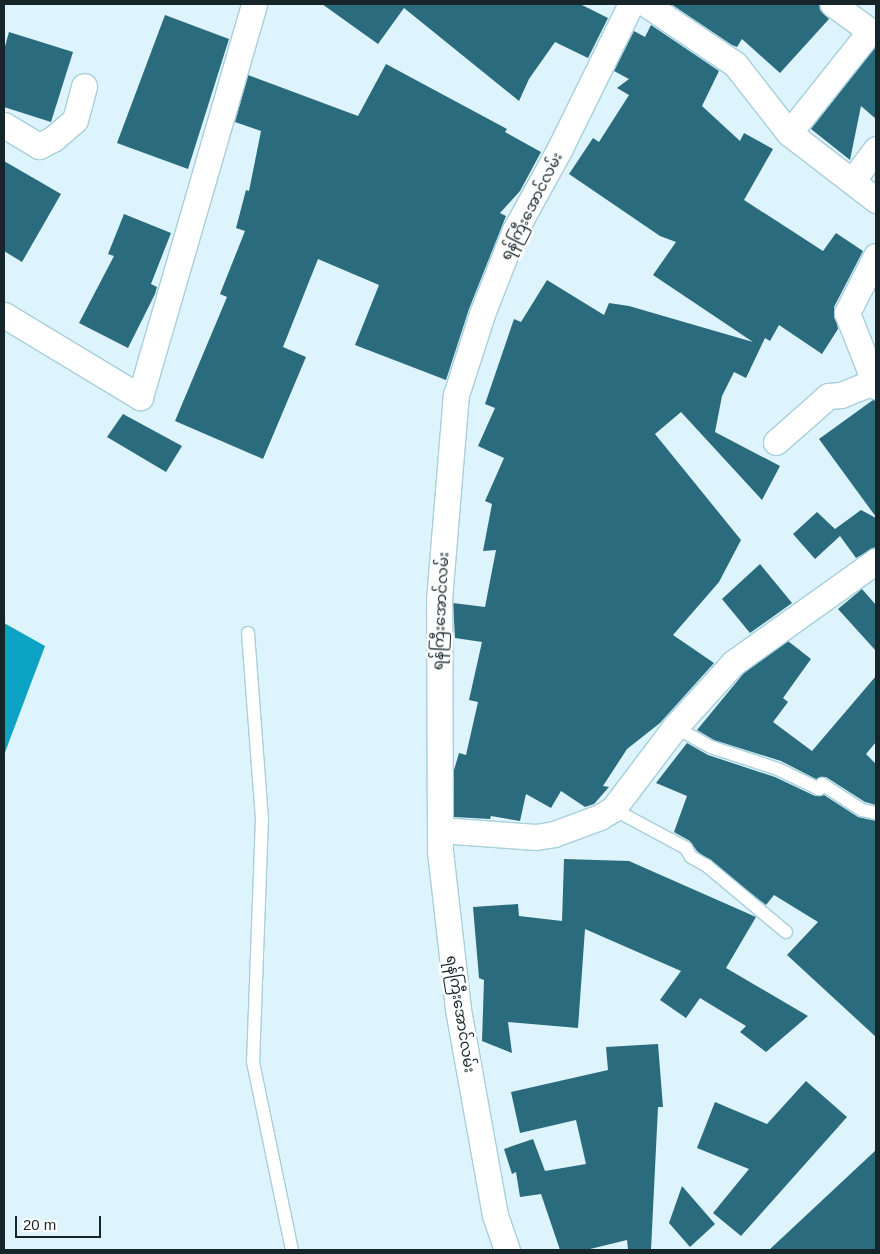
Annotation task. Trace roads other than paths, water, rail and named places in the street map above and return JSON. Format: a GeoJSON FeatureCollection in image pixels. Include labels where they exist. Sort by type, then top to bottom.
{"type":"FeatureCollection","features":[{"type":"Feature","properties":{"kind":"street"},"geometry":{"type":"LineString","coordinates":[[4,316],[140,397],[254,4]]}},
{"type":"Feature","properties":{"kind":"street","name":"ရန်ကြီးအောင်လမ်း"},"geometry":{"type":"LineString","coordinates":[[507,1250],[495,1215],[458,1009],[440,830],[439,600],[456,395],[482,314],[515,230],[632,4]]}},
{"type":"Feature","properties":{"kind":"street"},"geometry":{"type":"LineString","coordinates":[[646,4],[735,64],[789,133],[876,200]]}},
{"type":"Feature","properties":{"kind":"street"},"geometry":{"type":"LineString","coordinates":[[789,133],[870,31],[833,4]]}},
{"type":"Feature","properties":{"kind":"street"},"geometry":{"type":"LineString","coordinates":[[4,125],[39,146],[54,139],[74,120],[84,86]]}},
{"type":"Feature","properties":{"kind":"street"},"geometry":{"type":"LineString","coordinates":[[852,181],[876,149]]}},
{"type":"Feature","properties":{"kind":"street"},"geometry":{"type":"LineString","coordinates":[[776,442],[828,396],[841,396],[875,384],[847,313],[876,256]]}},
{"type":"Feature","properties":{"kind":"street"},"geometry":{"type":"LineString","coordinates":[[440,830],[536,837],[554,834],[600,817],[613,809],[675,727],[733,663],[876,560]]}},
{"type":"Feature","properties":{"kind":"lane"},"geometry":{"type":"LineString","coordinates":[[248,633],[262,818],[253,1062],[292,1250]]}},
{"type":"Feature","properties":{"kind":"lane"},"geometry":{"type":"LineString","coordinates":[[675,727],[711,747],[778,769],[819,789],[822,784],[862,810],[876,813]]}},
{"type":"Feature","properties":{"kind":"lane"},"geometry":{"type":"LineString","coordinates":[[613,809],[686,848],[691,857],[708,866],[786,932]]}},
{"type":"Feature","properties":{"kind":"water"},"geometry":{"type":"Polygon","coordinates":[[[4,623],[45,646],[4,755],[4,623]]]}}]}
